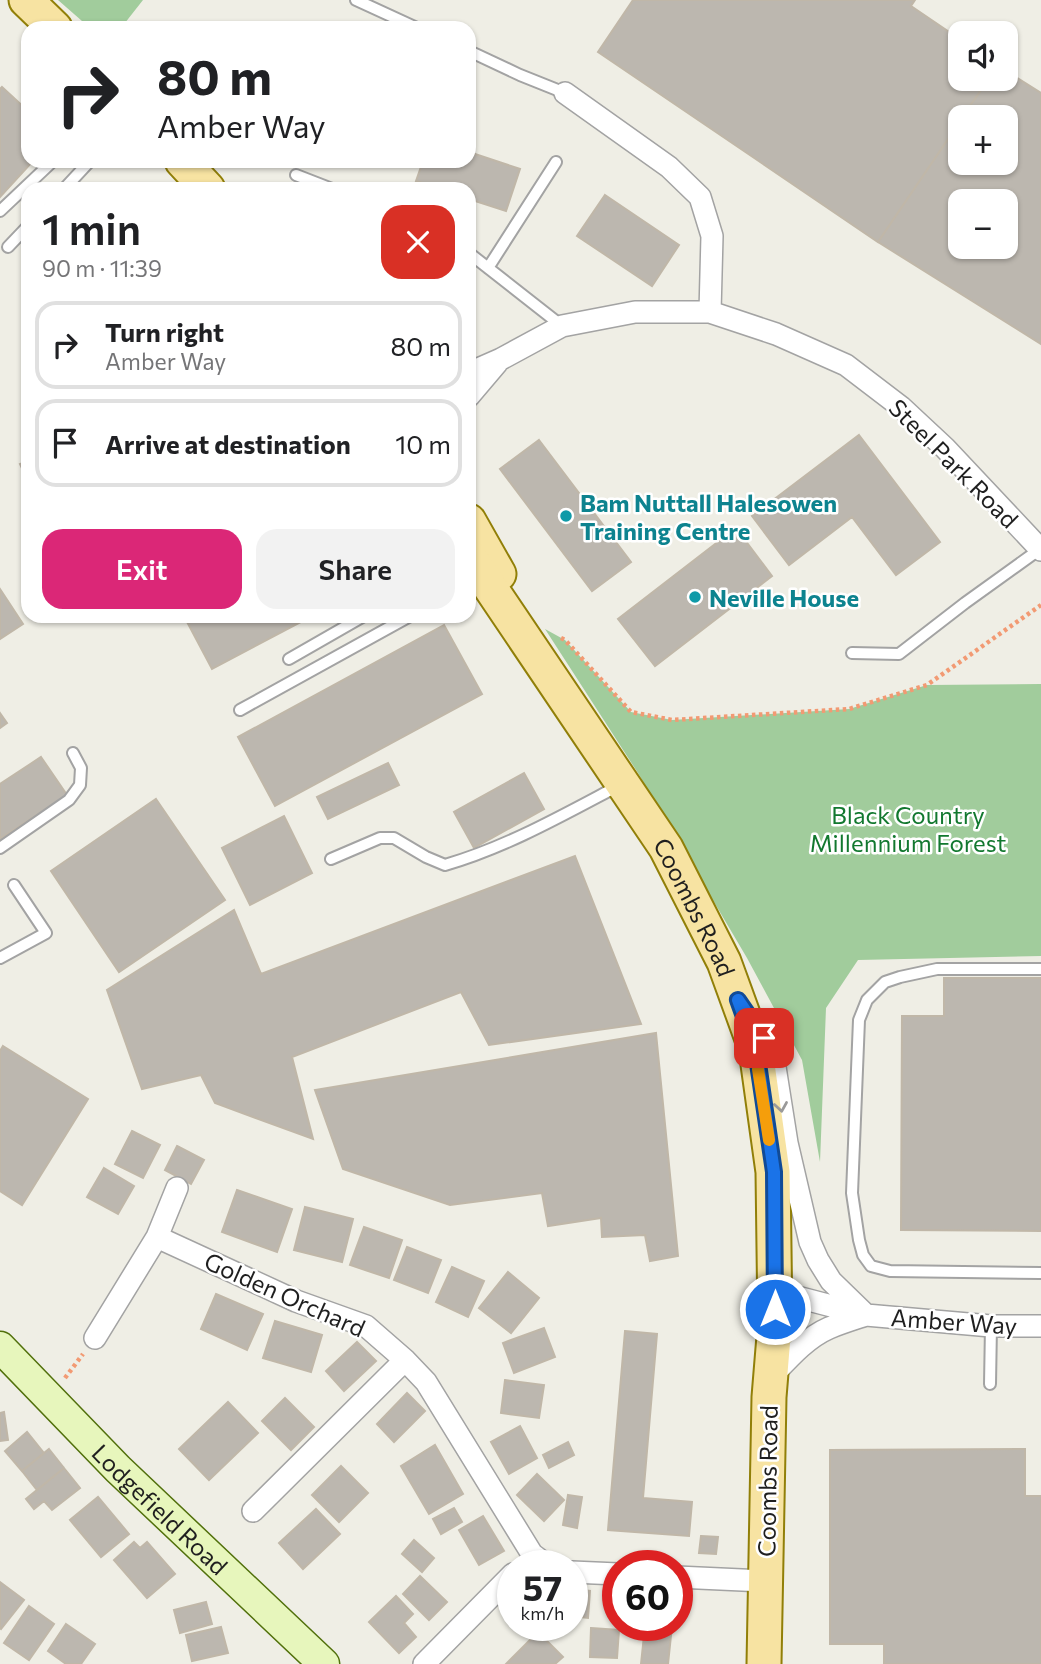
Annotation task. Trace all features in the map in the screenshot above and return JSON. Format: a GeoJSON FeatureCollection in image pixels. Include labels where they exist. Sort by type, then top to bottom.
{"type":"FeatureCollection","features":[{"type":"Feature","properties":{"kind":"main road"},"geometry":{"type":"LineString","coordinates":[[26,0],[48,21]]}},
{"type":"Feature","properties":{"kind":"main road"},"geometry":{"type":"LineString","coordinates":[[188,168],[202,182]]}},
{"type":"Feature","properties":{"kind":"main road","name":"Coombs Road"},"geometry":{"type":"LineString","coordinates":[[476,533],[555,682]]}},
{"type":"Feature","properties":{"kind":"main road","name":"Coombs Road"},"geometry":{"type":"LineString","coordinates":[[476,571],[555,682],[666,848],[724,962],[756,1050],[774,1172],[775,1324],[770,1378],[764,1664]]}},
{"type":"Feature","properties":{"kind":"street"},"geometry":{"type":"LineString","coordinates":[[565,93],[669,167],[700,197],[712,236],[710,312]]}},
{"type":"Feature","properties":{"kind":"street","name":"Steel Park Road"},"geometry":{"type":"LineString","coordinates":[[476,370],[562,326],[635,312],[710,312],[776,334],[846,365],[901,407],[945,448],[1040,550]]}},
{"type":"Feature","properties":{"kind":"street","name":"Steel Park Road"},"geometry":{"type":"LineString","coordinates":[[476,388],[501,359]]}},
{"type":"Feature","properties":{"kind":"street","name":"Amber Way"},"geometry":{"type":"LineString","coordinates":[[738,1000],[764,1038],[775,1067],[788,1143],[810,1242],[831,1281],[866,1315]]}},
{"type":"Feature","properties":{"kind":"street"},"geometry":{"type":"LineString","coordinates":[[95,1338],[157,1237],[177,1188]]}},
{"type":"Feature","properties":{"kind":"street","name":"Golden Orchard"},"geometry":{"type":"LineString","coordinates":[[157,1237],[296,1301],[366,1326],[426,1382],[527,1550]]}},
{"type":"Feature","properties":{"kind":"street","name":"Amber Way"},"geometry":{"type":"LineString","coordinates":[[774,1295],[801,1298],[866,1315],[991,1326],[1041,1326]]}},
{"type":"Feature","properties":{"kind":"street","name":"Amber Way"},"geometry":{"type":"LineString","coordinates":[[770,1378],[817,1334],[866,1315]]}},
{"type":"Feature","properties":{"kind":"street","name":"Lodgefield Road"},"geometry":{"type":"LineString","coordinates":[[0,1347],[118,1469],[324,1664]]}},
{"type":"Feature","properties":{"kind":"street"},"geometry":{"type":"LineString","coordinates":[[253,1511],[405,1360]]}},
{"type":"Feature","properties":{"kind":"street"},"geometry":{"type":"LineString","coordinates":[[693,1578],[764,1581]]}},
{"type":"Feature","properties":{"kind":"street"},"geometry":{"type":"LineString","coordinates":[[425,1664],[497,1590]]}},
{"type":"Feature","properties":{"kind":"lane"},"geometry":{"type":"LineString","coordinates":[[356,0],[402,21]]}},
{"type":"Feature","properties":{"kind":"lane"},"geometry":{"type":"LineString","coordinates":[[476,54],[565,93]]}},
{"type":"Feature","properties":{"kind":"lane"},"geometry":{"type":"LineString","coordinates":[[488,268],[556,162]]}},
{"type":"Feature","properties":{"kind":"lane"},"geometry":{"type":"LineString","coordinates":[[31,182],[46,168]]}},
{"type":"Feature","properties":{"kind":"lane"},"geometry":{"type":"LineString","coordinates":[[70,182],[84,168]]}},
{"type":"Feature","properties":{"kind":"lane"},"geometry":{"type":"LineString","coordinates":[[296,175],[314,182]]}},
{"type":"Feature","properties":{"kind":"lane"},"geometry":{"type":"LineString","coordinates":[[0,211],[21,191]]}},
{"type":"Feature","properties":{"kind":"lane"},"geometry":{"type":"LineString","coordinates":[[8,247],[21,233]]}},
{"type":"Feature","properties":{"kind":"lane"},"geometry":{"type":"LineString","coordinates":[[476,259],[562,326]]}},
{"type":"Feature","properties":{"kind":"lane"},"geometry":{"type":"LineString","coordinates":[[852,653],[899,654],[1040,550]]}},
{"type":"Feature","properties":{"kind":"lane"},"geometry":{"type":"LineString","coordinates":[[289,659],[352,623]]}},
{"type":"Feature","properties":{"kind":"lane"},"geometry":{"type":"LineString","coordinates":[[240,710],[397,623]]}},
{"type":"Feature","properties":{"kind":"lane"},"geometry":{"type":"LineString","coordinates":[[0,848],[69,800],[80,785],[81,768],[73,753]]}},
{"type":"Feature","properties":{"kind":"lane"},"geometry":{"type":"LineString","coordinates":[[331,859],[380,838],[394,838],[445,865],[469,859],[543,825],[622,783]]}},
{"type":"Feature","properties":{"kind":"lane"},"geometry":{"type":"LineString","coordinates":[[0,958],[46,933],[14,884]]}},
{"type":"Feature","properties":{"kind":"lane"},"geometry":{"type":"LineString","coordinates":[[1041,969],[937,969],[885,982],[867,1000],[859,1020],[852,1193],[859,1240],[863,1255],[871,1266],[890,1271],[1041,1273]]}},
{"type":"Feature","properties":{"kind":"lane"},"geometry":{"type":"LineString","coordinates":[[989,1384],[991,1326]]}},
{"type":"Feature","properties":{"kind":"path"},"geometry":{"type":"LineString","coordinates":[[555,634],[565,640],[631,712],[672,720],[849,709],[927,685],[1041,605]]}},
{"type":"Feature","properties":{"kind":"path"},"geometry":{"type":"LineString","coordinates":[[50,1398],[95,1338]]}},
{"type":"Feature","properties":{"kind":"green space"},"geometry":{"type":"Polygon","coordinates":[[[58,0],[143,0],[126,21],[82,21],[58,0]]]}},
{"type":"Feature","properties":{"kind":"green space","name":"Black Country Millennium Forest"},"geometry":{"type":"Polygon","coordinates":[[[545,629],[565,640],[631,712],[672,720],[849,709],[927,685],[1041,684],[1041,956],[858,960],[826,1008],[820,1162],[802,1060],[747,958],[638,773],[545,629]]]}},
{"type":"Feature","properties":{"kind":"building"},"geometry":{"type":"Polygon","coordinates":[[[633,0],[915,0],[911,6],[948,31],[948,91],[980,91],[971,105],[948,105],[948,139],[878,242],[598,52],[633,0]]]}},
{"type":"Feature","properties":{"kind":"building"},"geometry":{"type":"Polygon","coordinates":[[[1018,79],[1041,93],[1041,344],[878,242],[948,139],[948,175],[1018,175],[1018,105],[971,105],[980,91],[1018,91],[1018,79]]]}},
{"type":"Feature","properties":{"kind":"building"},"geometry":{"type":"Polygon","coordinates":[[[2,87],[21,105],[21,168],[27,168],[0,197],[2,87]]]}},
{"type":"Feature","properties":{"kind":"building"},"geometry":{"type":"Polygon","coordinates":[[[476,154],[520,169],[506,211],[476,201],[476,182],[416,181],[421,168],[476,168],[476,154]]]}},
{"type":"Feature","properties":{"kind":"building"},"geometry":{"type":"Polygon","coordinates":[[[605,195],[679,245],[652,286],[577,236],[605,195]]]}},
{"type":"Feature","properties":{"kind":"building"},"geometry":{"type":"Polygon","coordinates":[[[859,435],[940,542],[896,575],[852,517],[789,565],[752,516],[859,435]]]}},
{"type":"Feature","properties":{"kind":"building","name":"Bam Nuttall Halesowen Training Centre"},"geometry":{"type":"Polygon","coordinates":[[[539,440],[631,562],[592,591],[500,469],[539,440]]]}},
{"type":"Feature","properties":{"kind":"building","name":"Neville House"},"geometry":{"type":"Polygon","coordinates":[[[736,528],[772,576],[655,666],[618,619],[736,528]]]}},
{"type":"Feature","properties":{"kind":"building"},"geometry":{"type":"Polygon","coordinates":[[[0,589],[23,624],[0,639],[0,589]]]}},
{"type":"Feature","properties":{"kind":"building"},"geometry":{"type":"Polygon","coordinates":[[[188,623],[299,623],[212,669],[188,623]]]}},
{"type":"Feature","properties":{"kind":"building"},"geometry":{"type":"Polygon","coordinates":[[[444,625],[482,694],[275,806],[238,737],[444,625]]]}},
{"type":"Feature","properties":{"kind":"building"},"geometry":{"type":"Polygon","coordinates":[[[0,713],[7,723],[0,728],[0,713]]]}},
{"type":"Feature","properties":{"kind":"building"},"geometry":{"type":"Polygon","coordinates":[[[41,757],[67,795],[0,839],[0,784],[41,757]]]}},
{"type":"Feature","properties":{"kind":"building"},"geometry":{"type":"Polygon","coordinates":[[[388,763],[399,785],[328,819],[317,797],[388,763]]]}},
{"type":"Feature","properties":{"kind":"building"},"geometry":{"type":"Polygon","coordinates":[[[524,773],[544,809],[474,848],[454,812],[524,773]]]}},
{"type":"Feature","properties":{"kind":"building"},"geometry":{"type":"Polygon","coordinates":[[[156,799],[225,900],[119,972],[51,871],[156,799]]]}},
{"type":"Feature","properties":{"kind":"building"},"geometry":{"type":"Polygon","coordinates":[[[284,816],[312,873],[250,905],[222,848],[284,816]]]}},
{"type":"Feature","properties":{"kind":"building"},"geometry":{"type":"Polygon","coordinates":[[[575,856],[641,1024],[489,1045],[461,992],[292,1057],[313,1139],[215,1103],[201,1075],[142,1089],[107,990],[234,910],[261,974],[575,856]]]}},
{"type":"Feature","properties":{"kind":"building"},"geometry":{"type":"Polygon","coordinates":[[[944,978],[1041,978],[1041,1231],[901,1230],[902,1016],[944,1016],[944,978]]]}},
{"type":"Feature","properties":{"kind":"building"},"geometry":{"type":"Polygon","coordinates":[[[656,1033],[678,1256],[650,1261],[645,1235],[602,1237],[601,1218],[548,1226],[542,1193],[450,1205],[343,1169],[315,1090],[656,1033]]]}},
{"type":"Feature","properties":{"kind":"building"},"geometry":{"type":"Polygon","coordinates":[[[3,1046],[88,1099],[22,1205],[0,1191],[0,1051],[3,1046]]]}},
{"type":"Feature","properties":{"kind":"building"},"geometry":{"type":"Polygon","coordinates":[[[132,1131],[160,1145],[143,1178],[115,1164],[132,1131]]]}},
{"type":"Feature","properties":{"kind":"building"},"geometry":{"type":"Polygon","coordinates":[[[177,1146],[204,1160],[191,1184],[165,1170],[177,1146]]]}},
{"type":"Feature","properties":{"kind":"building"},"geometry":{"type":"Polygon","coordinates":[[[104,1168],[134,1186],[118,1214],[87,1197],[104,1168]]]}},
{"type":"Feature","properties":{"kind":"building"},"geometry":{"type":"Polygon","coordinates":[[[237,1190],[292,1209],[277,1252],[222,1232],[237,1190]]]}},
{"type":"Feature","properties":{"kind":"building"},"geometry":{"type":"Polygon","coordinates":[[[305,1207],[353,1219],[342,1262],[294,1250],[305,1207]]]}},
{"type":"Feature","properties":{"kind":"building"},"geometry":{"type":"Polygon","coordinates":[[[364,1227],[402,1240],[389,1278],[350,1265],[364,1227]]]}},
{"type":"Feature","properties":{"kind":"building"},"geometry":{"type":"Polygon","coordinates":[[[407,1247],[441,1260],[428,1293],[394,1280],[407,1247]]]}},
{"type":"Feature","properties":{"kind":"building"},"geometry":{"type":"Polygon","coordinates":[[[452,1267],[484,1281],[468,1317],[436,1302],[452,1267]]]}},
{"type":"Feature","properties":{"kind":"building"},"geometry":{"type":"Polygon","coordinates":[[[508,1272],[539,1298],[511,1333],[479,1308],[508,1272]]]}},
{"type":"Feature","properties":{"kind":"building"},"geometry":{"type":"Polygon","coordinates":[[[216,1294],[263,1314],[247,1350],[201,1329],[216,1294]]]}},
{"type":"Feature","properties":{"kind":"building"},"geometry":{"type":"Polygon","coordinates":[[[275,1321],[322,1335],[311,1372],[263,1358],[275,1321]]]}},
{"type":"Feature","properties":{"kind":"building"},"geometry":{"type":"Polygon","coordinates":[[[544,1328],[555,1357],[514,1373],[503,1343],[544,1328]]]}},
{"type":"Feature","properties":{"kind":"building"},"geometry":{"type":"Polygon","coordinates":[[[625,1331],[657,1334],[643,1498],[692,1502],[689,1536],[608,1530],[625,1331]]]}},
{"type":"Feature","properties":{"kind":"building"},"geometry":{"type":"Polygon","coordinates":[[[357,1342],[376,1361],[344,1391],[326,1371],[357,1342]]]}},
{"type":"Feature","properties":{"kind":"building"},"geometry":{"type":"Polygon","coordinates":[[[505,1380],[544,1385],[539,1418],[501,1413],[505,1380]]]}},
{"type":"Feature","properties":{"kind":"building"},"geometry":{"type":"Polygon","coordinates":[[[407,1393],[425,1411],[394,1442],[377,1424],[407,1393]]]}},
{"type":"Feature","properties":{"kind":"building"},"geometry":{"type":"Polygon","coordinates":[[[285,1398],[314,1427],[291,1450],[262,1421],[285,1398]]]}},
{"type":"Feature","properties":{"kind":"building"},"geometry":{"type":"Polygon","coordinates":[[[228,1402],[258,1433],[209,1480],[179,1449],[228,1402]]]}},
{"type":"Feature","properties":{"kind":"building"},"geometry":{"type":"Polygon","coordinates":[[[4,1412],[8,1440],[0,1441],[0,1413],[4,1412]]]}},
{"type":"Feature","properties":{"kind":"building"},"geometry":{"type":"Polygon","coordinates":[[[520,1426],[537,1458],[509,1474],[491,1442],[520,1426]]]}},
{"type":"Feature","properties":{"kind":"building"},"geometry":{"type":"Polygon","coordinates":[[[27,1432],[44,1453],[22,1471],[5,1451],[27,1432]]]}},
{"type":"Feature","properties":{"kind":"building"},"geometry":{"type":"Polygon","coordinates":[[[568,1442],[574,1455],[549,1468],[543,1455],[568,1442]]]}},
{"type":"Feature","properties":{"kind":"building"},"geometry":{"type":"Polygon","coordinates":[[[435,1445],[463,1494],[429,1514],[401,1466],[435,1445]]]}},
{"type":"Feature","properties":{"kind":"building"},"geometry":{"type":"Polygon","coordinates":[[[49,1449],[64,1468],[37,1490],[22,1471],[49,1449]]]}},
{"type":"Feature","properties":{"kind":"building"},"geometry":{"type":"Polygon","coordinates":[[[1025,1449],[1025,1496],[1041,1496],[1041,1664],[884,1664],[884,1644],[830,1644],[830,1450],[1025,1449]]]}},
{"type":"Feature","properties":{"kind":"building"},"geometry":{"type":"Polygon","coordinates":[[[341,1466],[368,1493],[339,1522],[312,1495],[341,1466]]]}},
{"type":"Feature","properties":{"kind":"building"},"geometry":{"type":"Polygon","coordinates":[[[64,1468],[80,1488],[52,1510],[44,1501],[34,1509],[26,1499],[64,1468]]]}},
{"type":"Feature","properties":{"kind":"building"},"geometry":{"type":"Polygon","coordinates":[[[537,1474],[564,1500],[544,1521],[517,1495],[537,1474]]]}},
{"type":"Feature","properties":{"kind":"building"},"geometry":{"type":"Polygon","coordinates":[[[568,1495],[582,1497],[577,1528],[563,1525],[568,1495]]]}},
{"type":"Feature","properties":{"kind":"building"},"geometry":{"type":"Polygon","coordinates":[[[98,1497],[129,1534],[101,1557],[70,1520],[98,1497]]]}},
{"type":"Feature","properties":{"kind":"building"},"geometry":{"type":"Polygon","coordinates":[[[454,1508],[462,1522],[441,1534],[433,1519],[454,1508]]]}},
{"type":"Feature","properties":{"kind":"building"},"geometry":{"type":"Polygon","coordinates":[[[316,1509],[340,1534],[303,1569],[279,1543],[316,1509]]]}},
{"type":"Feature","properties":{"kind":"building"},"geometry":{"type":"Polygon","coordinates":[[[483,1516],[503,1550],[497,1550],[497,1555],[479,1565],[459,1530],[483,1516]]]}},
{"type":"Feature","properties":{"kind":"building"},"geometry":{"type":"Polygon","coordinates":[[[701,1536],[718,1537],[716,1554],[699,1553],[701,1536]]]}},
{"type":"Feature","properties":{"kind":"building"},"geometry":{"type":"Polygon","coordinates":[[[414,1540],[434,1558],[422,1572],[402,1554],[414,1540]]]}},
{"type":"Feature","properties":{"kind":"building"},"geometry":{"type":"Polygon","coordinates":[[[134,1542],[140,1548],[147,1542],[175,1574],[147,1598],[114,1560],[134,1542]]]}},
{"type":"Feature","properties":{"kind":"building"},"geometry":{"type":"Polygon","coordinates":[[[420,1576],[447,1602],[429,1620],[403,1594],[420,1576]]]}},
{"type":"Feature","properties":{"kind":"building"},"geometry":{"type":"Polygon","coordinates":[[[0,1582],[24,1600],[1,1629],[0,1628],[0,1582]]]}},
{"type":"Feature","properties":{"kind":"building"},"geometry":{"type":"Polygon","coordinates":[[[396,1596],[413,1614],[404,1623],[416,1637],[399,1653],[369,1622],[396,1596]]]}},
{"type":"Feature","properties":{"kind":"building"},"geometry":{"type":"Polygon","coordinates":[[[206,1602],[212,1624],[180,1633],[174,1610],[206,1602]]]}},
{"type":"Feature","properties":{"kind":"building"},"geometry":{"type":"Polygon","coordinates":[[[29,1606],[54,1624],[29,1660],[4,1643],[29,1606]]]}},
{"type":"Feature","properties":{"kind":"building"},"geometry":{"type":"Polygon","coordinates":[[[66,1624],[95,1644],[81,1664],[66,1664],[48,1651],[66,1624]]]}},
{"type":"Feature","properties":{"kind":"building"},"geometry":{"type":"Polygon","coordinates":[[[221,1627],[228,1653],[192,1661],[186,1635],[221,1627]]]}},
{"type":"Feature","properties":{"kind":"building"},"geometry":{"type":"Polygon","coordinates":[[[591,1628],[602,1629],[602,1641],[618,1641],[617,1658],[590,1657],[591,1628]]]}},
{"type":"Feature","properties":{"kind":"building"},"geometry":{"type":"Polygon","coordinates":[[[529,1641],[547,1641],[563,1657],[555,1664],[506,1664],[529,1641]]]}},
{"type":"Feature","properties":{"kind":"building"},"geometry":{"type":"Polygon","coordinates":[[[643,1641],[670,1641],[668,1664],[641,1664],[643,1641]]]}},
{"type":"Feature","properties":{"kind":"slow traffic"},"geometry":{"type":"LineString","coordinates":[[758,1069],[769,1140]]}},
{"type":"Feature","properties":{"kind":"place","name":"Bam Nuttall Halesowen Training Centre"},"geometry":{"type":"Point","coordinates":[566,516]}},
{"type":"Feature","properties":{"kind":"place","name":"Neville House"},"geometry":{"type":"Point","coordinates":[695,597]}},
{"type":"Feature","properties":{"kind":"route"},"geometry":{"type":"LineString","coordinates":[[764,1038],[738,1000],[756,1050],[774,1172],[775,1309]]}}]}
